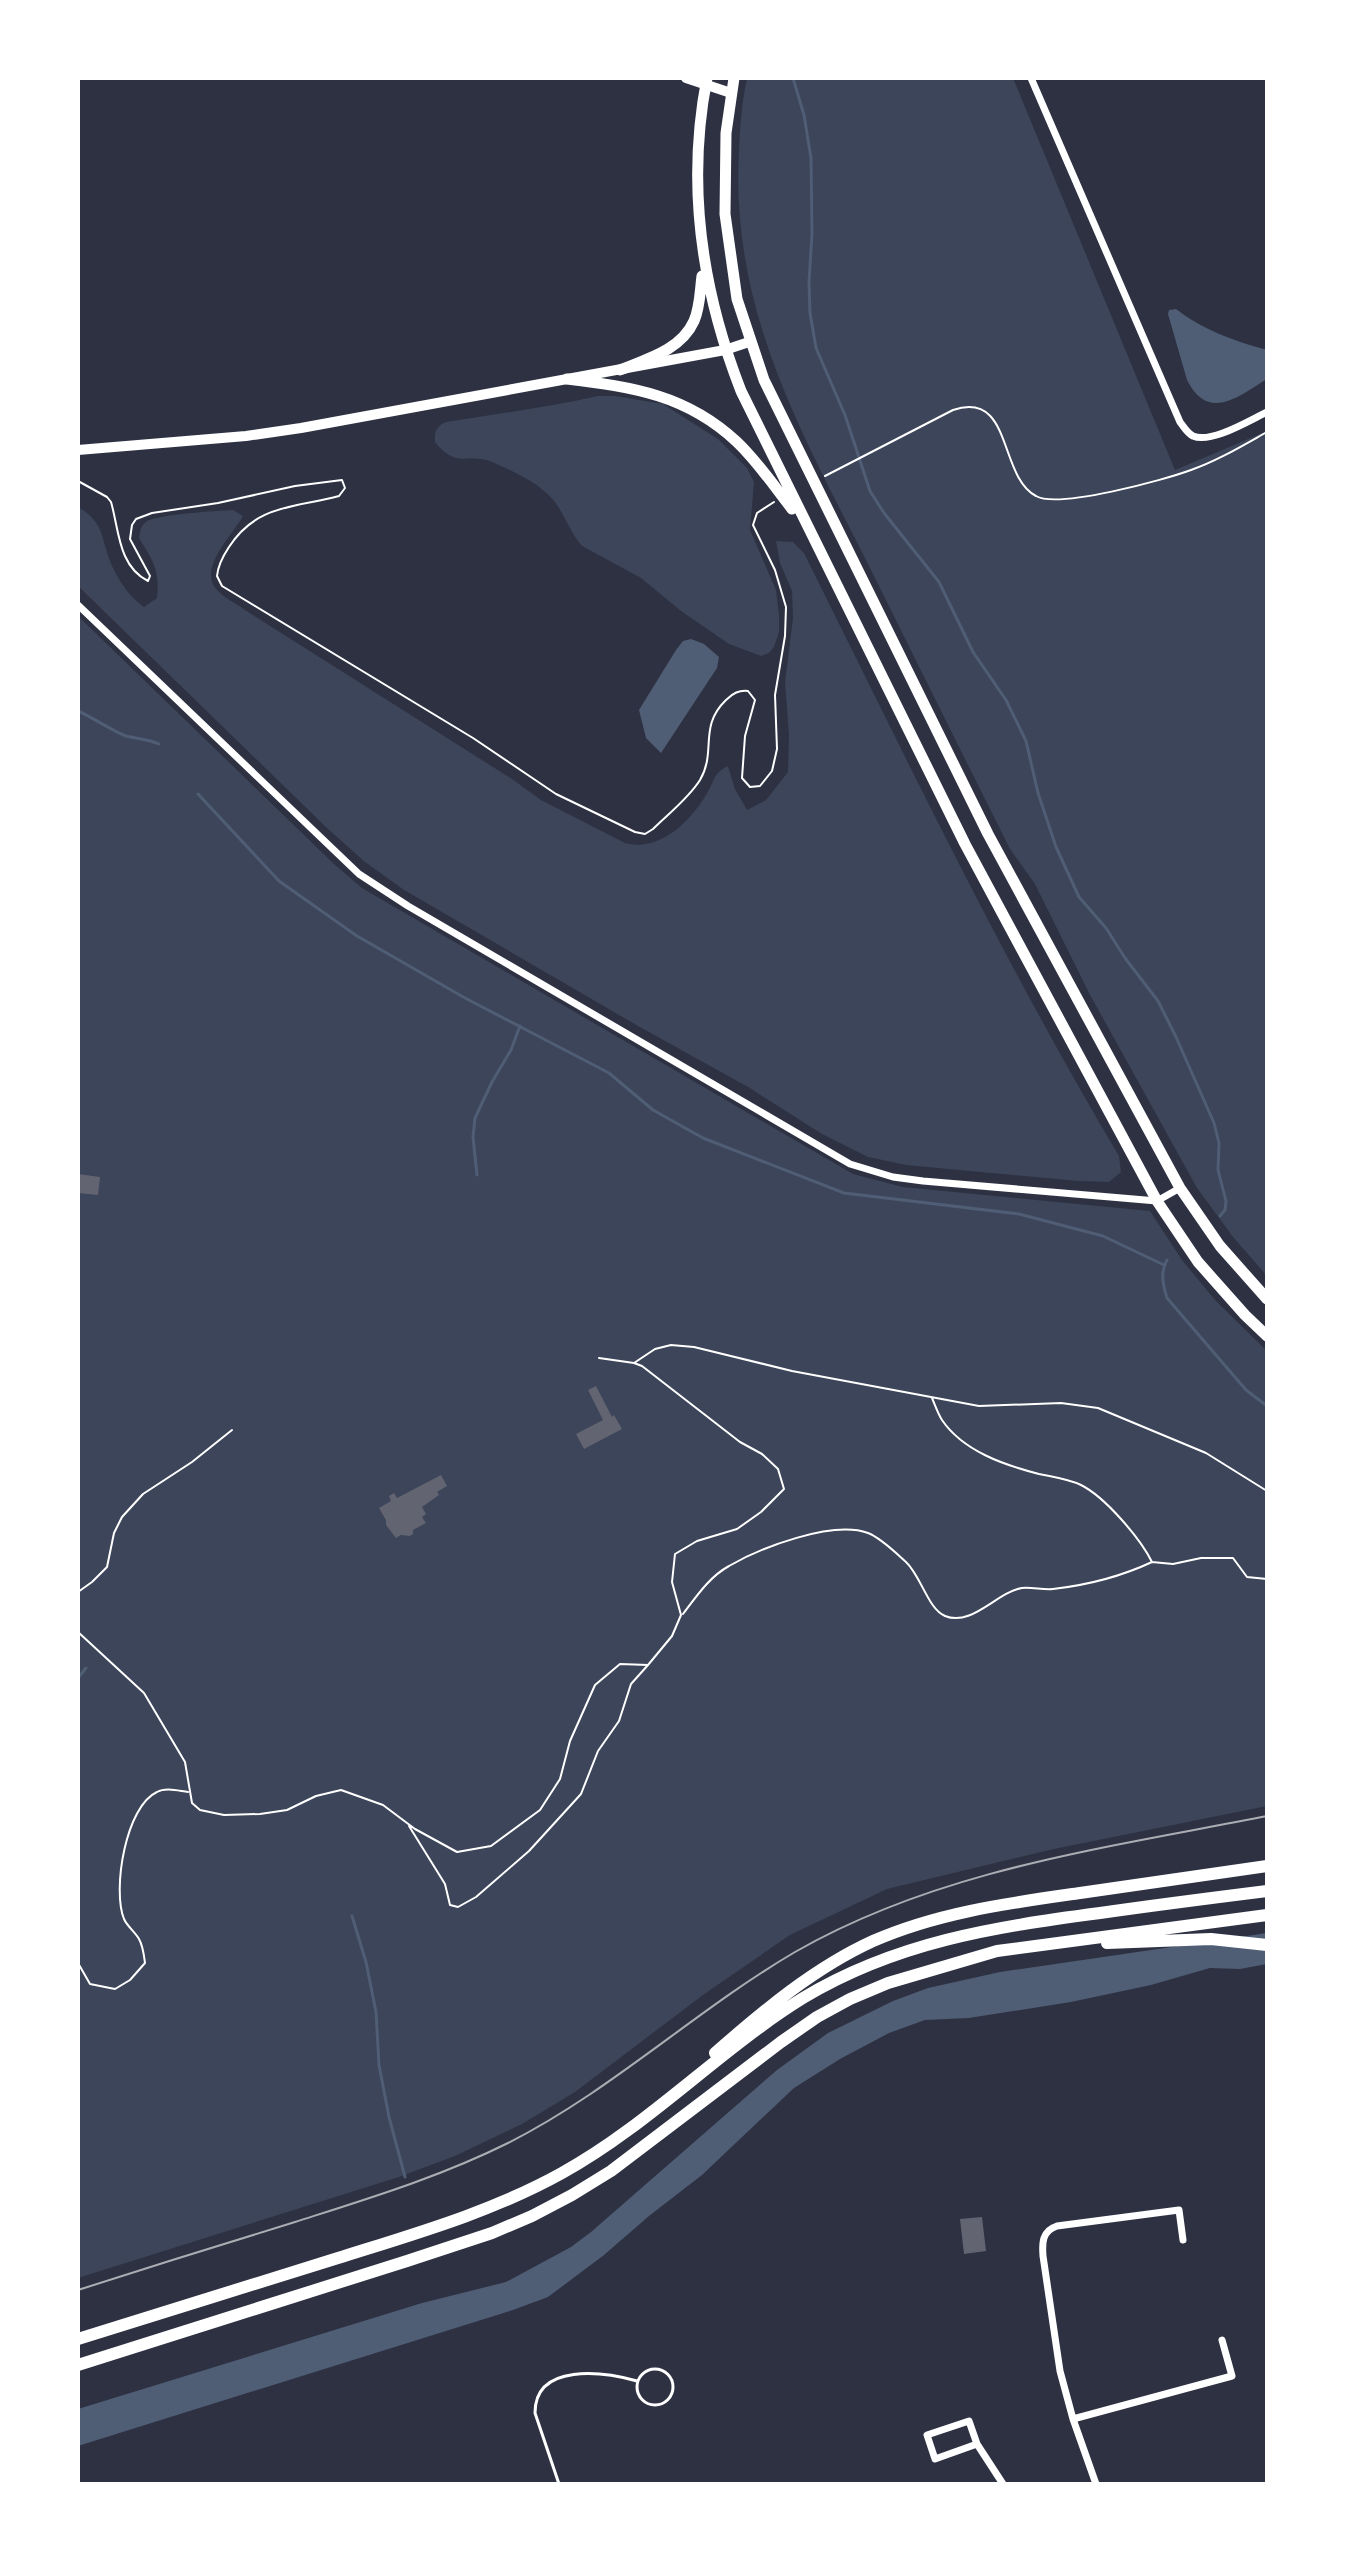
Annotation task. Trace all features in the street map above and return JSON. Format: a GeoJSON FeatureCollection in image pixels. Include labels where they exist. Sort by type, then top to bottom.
{"type":"FeatureCollection","features":[{"type":"Feature","properties":{"kind":"highway"},"geometry":{"type":"LineString","coordinates":[[637,2122],[759,2014],[835,1961],[872,1942],[908,1928],[987,1907],[1267,1866]]}},
{"type":"Feature","properties":{"kind":"highway"},"geometry":{"type":"LineString","coordinates":[[78,2339],[398,2239],[484,2209],[562,2173],[637,2122],[769,2021],[805,1998],[878,1960],[914,1947],[991,1928],[1267,1891]]}},
{"type":"Feature","properties":{"kind":"highway"},"geometry":{"type":"LineString","coordinates":[[78,2365],[407,2261],[492,2233],[532,2216],[611,2171],[781,2042],[850,1999],[923,1971],[986,1954],[1032,1946],[1267,1915]]}},
{"type":"Feature","properties":{"kind":"highway"},"geometry":{"type":"LineString","coordinates":[[1032,1946],[1211,1939],[1267,1945]]}},
{"type":"Feature","properties":{"kind":"main road"},"geometry":{"type":"LineString","coordinates":[[686,78],[706,82],[731,93]]}},
{"type":"Feature","properties":{"kind":"main road"},"geometry":{"type":"LineString","coordinates":[[734,78],[726,133],[725,214],[730,260],[749,342],[764,380],[988,834],[1180,1188],[1220,1246],[1267,1299]]}},
{"type":"Feature","properties":{"kind":"main road"},"geometry":{"type":"LineString","coordinates":[[706,82],[698,176],[704,264],[711,304],[725,350],[762,439],[998,909],[1157,1201],[1198,1262],[1267,1336]]}},
{"type":"Feature","properties":{"kind":"main road"},"geometry":{"type":"LineString","coordinates":[[620,370],[665,351],[688,331],[698,308],[704,264]]}},
{"type":"Feature","properties":{"kind":"main road"},"geometry":{"type":"LineString","coordinates":[[78,450],[246,436],[301,428],[725,350],[749,342]]}},
{"type":"Feature","properties":{"kind":"main road"},"geometry":{"type":"LineString","coordinates":[[567,379],[652,393],[697,412],[739,444],[806,527]]}},
{"type":"Feature","properties":{"kind":"street"},"geometry":{"type":"LineString","coordinates":[[1031,78],[1180,422],[1192,436],[1208,437],[1267,412]]}},
{"type":"Feature","properties":{"kind":"street"},"geometry":{"type":"LineString","coordinates":[[78,605],[359,874],[422,915],[850,1164],[893,1177],[923,1181],[1157,1201],[1180,1188]]}},
{"type":"Feature","properties":{"kind":"street"},"geometry":{"type":"LineString","coordinates":[[1096,2484],[1073,2419],[1057,2355],[1043,2256],[1044,2237],[1050,2228],[1057,2226],[1179,2210],[1183,2240]]}},
{"type":"Feature","properties":{"kind":"street"},"geometry":{"type":"LineString","coordinates":[[1073,2419],[1232,2376],[1222,2340]]}},
{"type":"Feature","properties":{"kind":"street"},"geometry":{"type":"LineString","coordinates":[[977,2444],[935,2459],[927,2435],[969,2421],[977,2444],[1003,2484]]}},
{"type":"Feature","properties":{"kind":"lane"},"geometry":{"type":"LineString","coordinates":[[650,2369],[662,2370],[671,2377],[673,2389],[663,2403],[657,2405],[645,2402],[638,2393],[637,2381],[650,2369]]}},
{"type":"Feature","properties":{"kind":"lane"},"geometry":{"type":"LineString","coordinates":[[559,2484],[535,2413],[541,2390],[557,2377],[619,2376],[637,2381]]}},
{"type":"Feature","properties":{"kind":"path"},"geometry":{"type":"LineString","coordinates":[[820,479],[953,410],[973,406],[990,415],[997,425],[1027,490],[1035,496],[1052,500],[1125,488],[1192,470],[1267,432]]}},
{"type":"Feature","properties":{"kind":"path"},"geometry":{"type":"LineString","coordinates":[[78,481],[111,502],[123,552],[133,568],[148,581],[150,576],[133,547],[129,532],[132,525],[145,515],[342,480],[345,488],[339,496],[266,514],[252,521],[237,536],[221,560],[217,576],[222,586],[473,738],[556,794],[645,834],[699,782],[707,763],[710,723],[714,714],[738,691],[748,691],[755,700],[742,755],[741,772],[746,784],[760,786],[772,771],[777,749],[775,695],[785,636],[786,607],[775,570],[753,525],[757,513],[780,499]]}},
{"type":"Feature","properties":{"kind":"path"},"geometry":{"type":"LineString","coordinates":[[634,1363],[655,1349],[671,1345],[694,1347],[792,1371],[979,1406],[1061,1403],[1098,1408],[1206,1453],[1267,1491]]}},
{"type":"Feature","properties":{"kind":"path"},"geometry":{"type":"LineString","coordinates":[[599,1358],[642,1366],[778,1469],[784,1489],[761,1512],[737,1529],[697,1541],[675,1554],[672,1582],[681,1615]]}},
{"type":"Feature","properties":{"kind":"path"},"geometry":{"type":"LineString","coordinates":[[932,1398],[942,1420],[963,1442],[989,1457],[1017,1468],[1071,1481],[1099,1496],[1145,1548],[1152,1562]]}},
{"type":"Feature","properties":{"kind":"path"},"geometry":{"type":"LineString","coordinates":[[78,1592],[107,1567],[114,1533],[122,1517],[143,1494],[192,1462],[232,1430]]}},
{"type":"Feature","properties":{"kind":"path"},"geometry":{"type":"LineString","coordinates":[[406,1822],[445,1884],[450,1905],[458,1907],[476,1897],[529,1851],[581,1794],[598,1751],[619,1721],[631,1684],[672,1636],[681,1615],[705,1585],[727,1566],[808,1534],[838,1530],[868,1533],[909,1565],[942,1615],[955,1618],[972,1614],[1022,1588],[1050,1589],[1107,1580],[1152,1562],[1173,1564],[1201,1558],[1233,1558],[1247,1577],[1267,1579]]}},
{"type":"Feature","properties":{"kind":"path"},"geometry":{"type":"LineString","coordinates":[[78,1632],[144,1693],[185,1762],[192,1803],[200,1810],[224,1815],[260,1814],[287,1810],[316,1796],[341,1790],[383,1805],[457,1852],[491,1846],[540,1810],[560,1779],[570,1741],[595,1685],[620,1664],[648,1665]]}},
{"type":"Feature","properties":{"kind":"path"},"geometry":{"type":"LineString","coordinates":[[78,1963],[90,1984],[115,1989],[130,1980],[145,1963],[141,1942],[124,1920],[118,1883],[124,1852],[136,1816],[150,1796],[161,1789],[189,1792]]}},
{"type":"Feature","properties":{"kind":"shaded area"},"geometry":{"type":"Polygon","coordinates":[[[747,78],[1013,78],[1175,470],[1267,431],[1267,1276],[1197,1188],[1089,993],[1035,884],[1010,849],[797,420],[776,370],[746,265],[739,209],[739,150],[747,78]]]}},
{"type":"Feature","properties":{"kind":"shaded area"},"geometry":{"type":"Polygon","coordinates":[[[1176,309],[1219,334],[1267,350],[1267,379],[1224,402],[1204,400],[1187,380],[1168,314],[1169,310],[1176,309]]]}},
{"type":"Feature","properties":{"kind":"shaded area"},"geometry":{"type":"Polygon","coordinates":[[[598,396],[663,404],[718,439],[747,468],[754,482],[750,530],[776,590],[779,615],[779,632],[769,653],[761,656],[729,644],[681,611],[641,578],[582,546],[553,500],[529,480],[484,459],[450,456],[435,442],[437,429],[446,422],[598,396]]]}},
{"type":"Feature","properties":{"kind":"shaded area"},"geometry":{"type":"Polygon","coordinates":[[[78,507],[97,524],[116,574],[128,592],[144,607],[157,598],[158,588],[154,566],[139,538],[141,528],[147,521],[164,516],[233,510],[243,516],[220,550],[212,569],[211,578],[220,593],[541,800],[625,843],[638,845],[661,839],[682,825],[699,805],[716,775],[728,766],[735,789],[747,810],[766,800],[788,772],[785,682],[793,618],[792,591],[780,563],[776,541],[793,542],[804,553],[995,933],[1119,1156],[1121,1172],[1109,1182],[1078,1181],[906,1165],[868,1157],[822,1134],[748,1087],[404,890],[365,862],[328,829],[78,586],[78,507]]]}},
{"type":"Feature","properties":{"kind":"shaded area"},"geometry":{"type":"Polygon","coordinates":[[[78,616],[362,888],[853,1174],[903,1187],[1150,1211],[1182,1260],[1216,1301],[1267,1351],[1267,1806],[1054,1849],[887,1889],[790,1935],[703,1995],[575,2092],[522,2124],[455,2156],[399,2177],[78,2278],[78,616]]]}},
{"type":"Feature","properties":{"kind":"shaded area"},"geometry":{"type":"Polygon","coordinates":[[[691,639],[704,644],[719,657],[717,668],[661,753],[646,738],[639,710],[676,650],[683,641],[691,639]]]}},
{"type":"Feature","properties":{"kind":"shaded area"},"geometry":{"type":"Polygon","coordinates":[[[1267,1933],[1267,1964],[1240,1969],[1210,1968],[1151,1985],[1071,2002],[969,2018],[925,2020],[889,2033],[794,2088],[702,2175],[548,2297],[78,2446],[78,2409],[422,2303],[506,2282],[571,2247],[777,2070],[828,2033],[893,2001],[928,1988],[1000,1972],[1267,1933]]]}},
{"type":"Feature","properties":{"kind":"building"},"geometry":{"type":"Polygon","coordinates":[[[78,1174],[100,1177],[98,1195],[78,1193],[78,1174]]]}},
{"type":"Feature","properties":{"kind":"building"},"geometry":{"type":"Polygon","coordinates":[[[596,1386],[622,1429],[584,1449],[576,1434],[603,1420],[588,1390],[596,1386]]]}},
{"type":"Feature","properties":{"kind":"building"},"geometry":{"type":"Polygon","coordinates":[[[441,1475],[447,1486],[422,1507],[426,1514],[422,1517],[426,1523],[413,1530],[410,1536],[396,1538],[379,1508],[391,1501],[389,1496],[394,1493],[397,1498],[441,1475]]]}},
{"type":"Feature","properties":{"kind":"building"},"geometry":{"type":"Polygon","coordinates":[[[982,2217],[986,2251],[964,2254],[960,2219],[982,2217]]]}},
{"type":"Feature","properties":{"kind":"waterway"},"geometry":{"type":"LineString","coordinates":[[793,78],[804,115],[811,158],[809,282],[816,348],[845,415],[870,491],[939,582],[973,652],[1006,700],[1026,741],[1038,793],[1056,847],[1079,897],[1106,928],[1158,1001],[1176,1037],[1214,1123],[1219,1143],[1218,1170],[1226,1201],[1225,1210],[1220,1216]]}},
{"type":"Feature","properties":{"kind":"waterway"},"geometry":{"type":"LineString","coordinates":[[78,711],[121,734],[159,744]]}},
{"type":"Feature","properties":{"kind":"waterway"},"geometry":{"type":"LineString","coordinates":[[198,794],[279,881],[357,936],[465,998],[609,1073],[653,1110],[703,1138],[844,1193],[1019,1214],[1103,1236],[1164,1265]]}},
{"type":"Feature","properties":{"kind":"waterway"},"geometry":{"type":"LineString","coordinates":[[477,1175],[473,1137],[475,1118],[511,1050],[520,1026]]}},
{"type":"Feature","properties":{"kind":"waterway"},"geometry":{"type":"LineString","coordinates":[[1167,1260],[1163,1274],[1167,1298],[1246,1390],[1267,1406]]}},
{"type":"Feature","properties":{"kind":"waterway"},"geometry":{"type":"LineString","coordinates":[[78,1678],[86,1668]]}},
{"type":"Feature","properties":{"kind":"waterway"},"geometry":{"type":"LineString","coordinates":[[352,1916],[366,1962],[376,2012],[379,2065],[405,2177]]}},
{"type":"Feature","properties":{"kind":"tram line"},"geometry":{"type":"LineString","coordinates":[[78,2290],[376,2196],[430,2177],[508,2143],[582,2099],[795,1952],[907,1900],[1025,1865],[1267,1816]]}}]}
